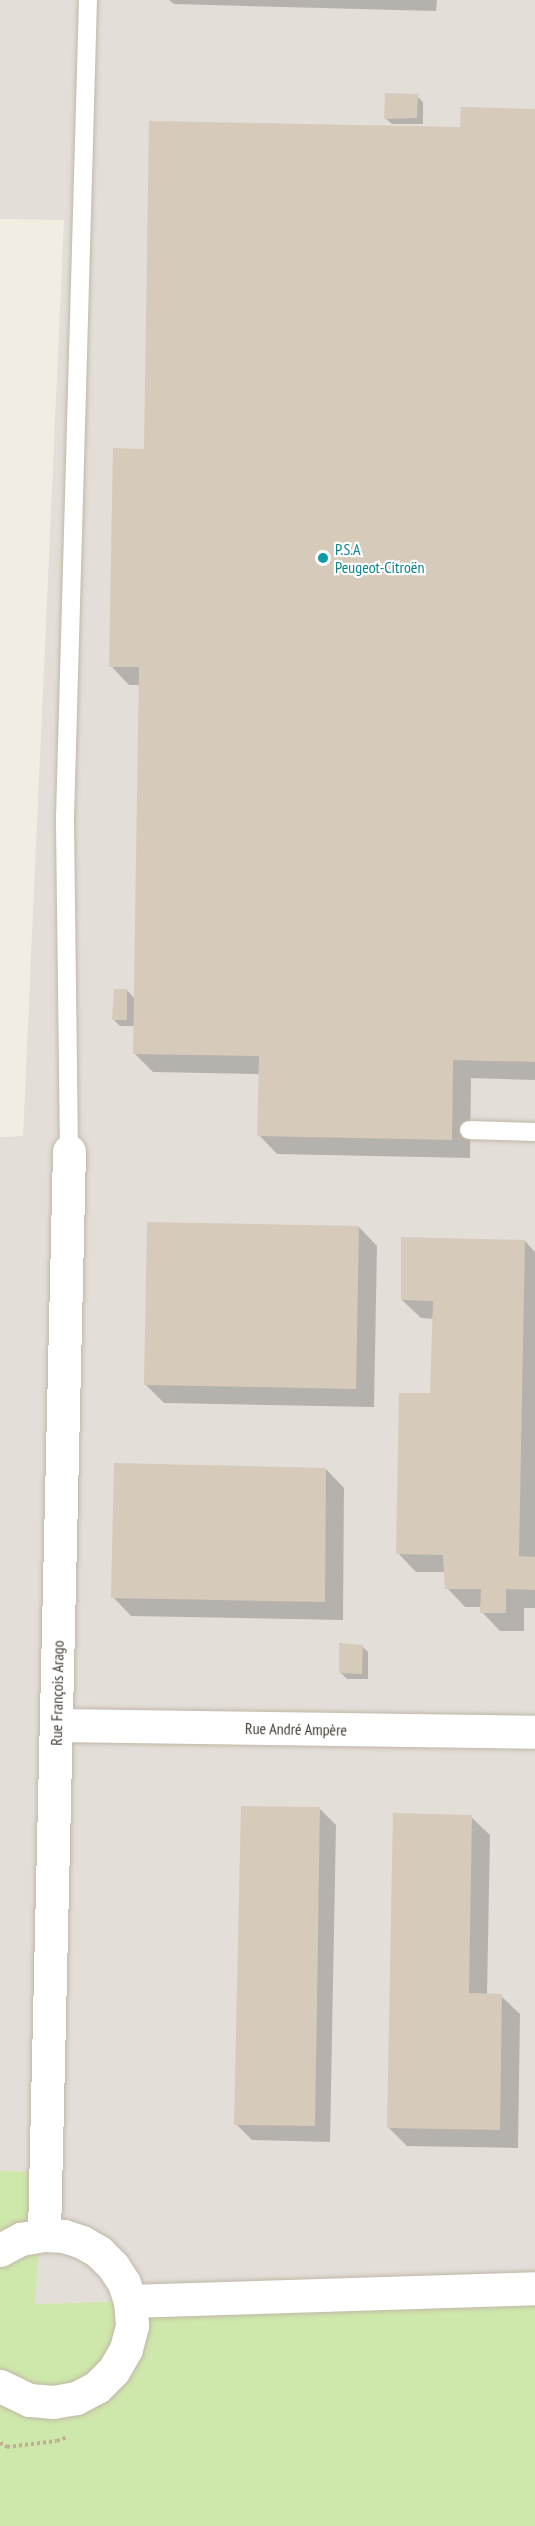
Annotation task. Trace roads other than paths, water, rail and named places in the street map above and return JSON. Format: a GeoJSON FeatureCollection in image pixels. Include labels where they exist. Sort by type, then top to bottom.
{"type":"FeatureCollection","features":[{"type":"Feature","properties":{"kind":"street","name":"Rue François Arago"},"geometry":{"type":"LineString","coordinates":[[44,2235],[69,1151]]}},
{"type":"Feature","properties":{"kind":"street","name":"Rue André Ampère"},"geometry":{"type":"LineString","coordinates":[[56,1725],[535,1732]]}},
{"type":"Feature","properties":{"kind":"street"},"geometry":{"type":"LineString","coordinates":[[0,2250],[21,2239],[44,2235],[73,2239],[99,2253],[113,2266],[124,2283],[130,2301],[132,2325],[126,2349],[114,2370],[97,2387],[76,2398],[53,2402],[29,2400],[0,2386]]}},
{"type":"Feature","properties":{"kind":"street"},"geometry":{"type":"LineString","coordinates":[[130,2301],[535,2288]]}},
{"type":"Feature","properties":{"kind":"lane"},"geometry":{"type":"LineString","coordinates":[[69,1151],[65,817],[87,0]]}},
{"type":"Feature","properties":{"kind":"lane"},"geometry":{"type":"LineString","coordinates":[[469,1130],[535,1132]]}},
{"type":"Feature","properties":{"kind":"place","name":"P.S.A Peugeot-Citroën"},"geometry":{"type":"Point","coordinates":[323,558]}}]}
